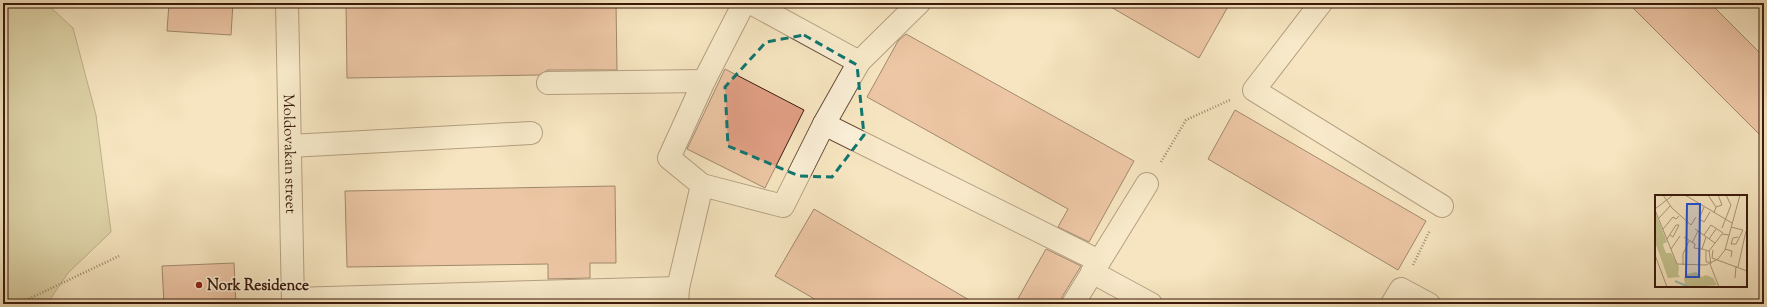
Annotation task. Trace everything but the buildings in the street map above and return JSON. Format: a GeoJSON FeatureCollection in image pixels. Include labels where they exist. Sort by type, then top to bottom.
{"type":"FeatureCollection","features":[{"type":"Feature","properties":{"kind":"street","name":"Moldovakan street"},"geometry":{"type":"LineString","coordinates":[[287,3],[293,302]]}},
{"type":"Feature","properties":{"kind":"street"},"geometry":{"type":"LineString","coordinates":[[744,3],[704,81],[669,158],[702,184],[783,206],[824,124],[859,62],[919,3]]}},
{"type":"Feature","properties":{"kind":"street"},"geometry":{"type":"LineString","coordinates":[[752,3],[859,62]]}},
{"type":"Feature","properties":{"kind":"street"},"geometry":{"type":"LineString","coordinates":[[1321,3],[1254,90],[1442,206]]}},
{"type":"Feature","properties":{"kind":"street"},"geometry":{"type":"LineString","coordinates":[[548,83],[704,81]]}},
{"type":"Feature","properties":{"kind":"street"},"geometry":{"type":"LineString","coordinates":[[824,124],[1096,267],[1151,304]]}},
{"type":"Feature","properties":{"kind":"street"},"geometry":{"type":"LineString","coordinates":[[290,146],[531,132]]}},
{"type":"Feature","properties":{"kind":"street"},"geometry":{"type":"LineString","coordinates":[[293,302],[677,296],[702,184]]}},
{"type":"Feature","properties":{"kind":"street"},"geometry":{"type":"LineString","coordinates":[[1073,304],[1148,184]]}},
{"type":"Feature","properties":{"kind":"street"},"geometry":{"type":"LineString","coordinates":[[1396,296],[1429,304]]}},
{"type":"Feature","properties":{"kind":"path"},"geometry":{"type":"LineString","coordinates":[[1148,184],[1186,120],[1254,90]]}},
{"type":"Feature","properties":{"kind":"path"},"geometry":{"type":"LineString","coordinates":[[1396,296],[1442,206]]}},
{"type":"Feature","properties":{"kind":"path"},"geometry":{"type":"LineString","coordinates":[[18,304],[119,256]]}},
{"type":"Feature","properties":{"kind":"highlighted area"},"geometry":{"type":"Polygon","coordinates":[[[804,35],[857,65],[864,135],[832,177],[799,176],[728,146],[725,87],[766,42],[804,35]]]}},
{"type":"Feature","properties":{"kind":"shaded area"},"geometry":{"type":"Polygon","coordinates":[[[3,3],[46,3],[73,28],[96,115],[111,232],[68,273],[47,304],[3,304],[3,3]]]}},
{"type":"Feature","properties":{"kind":"place","name":"Nork Residence"},"geometry":{"type":"Point","coordinates":[199,285]}}]}
